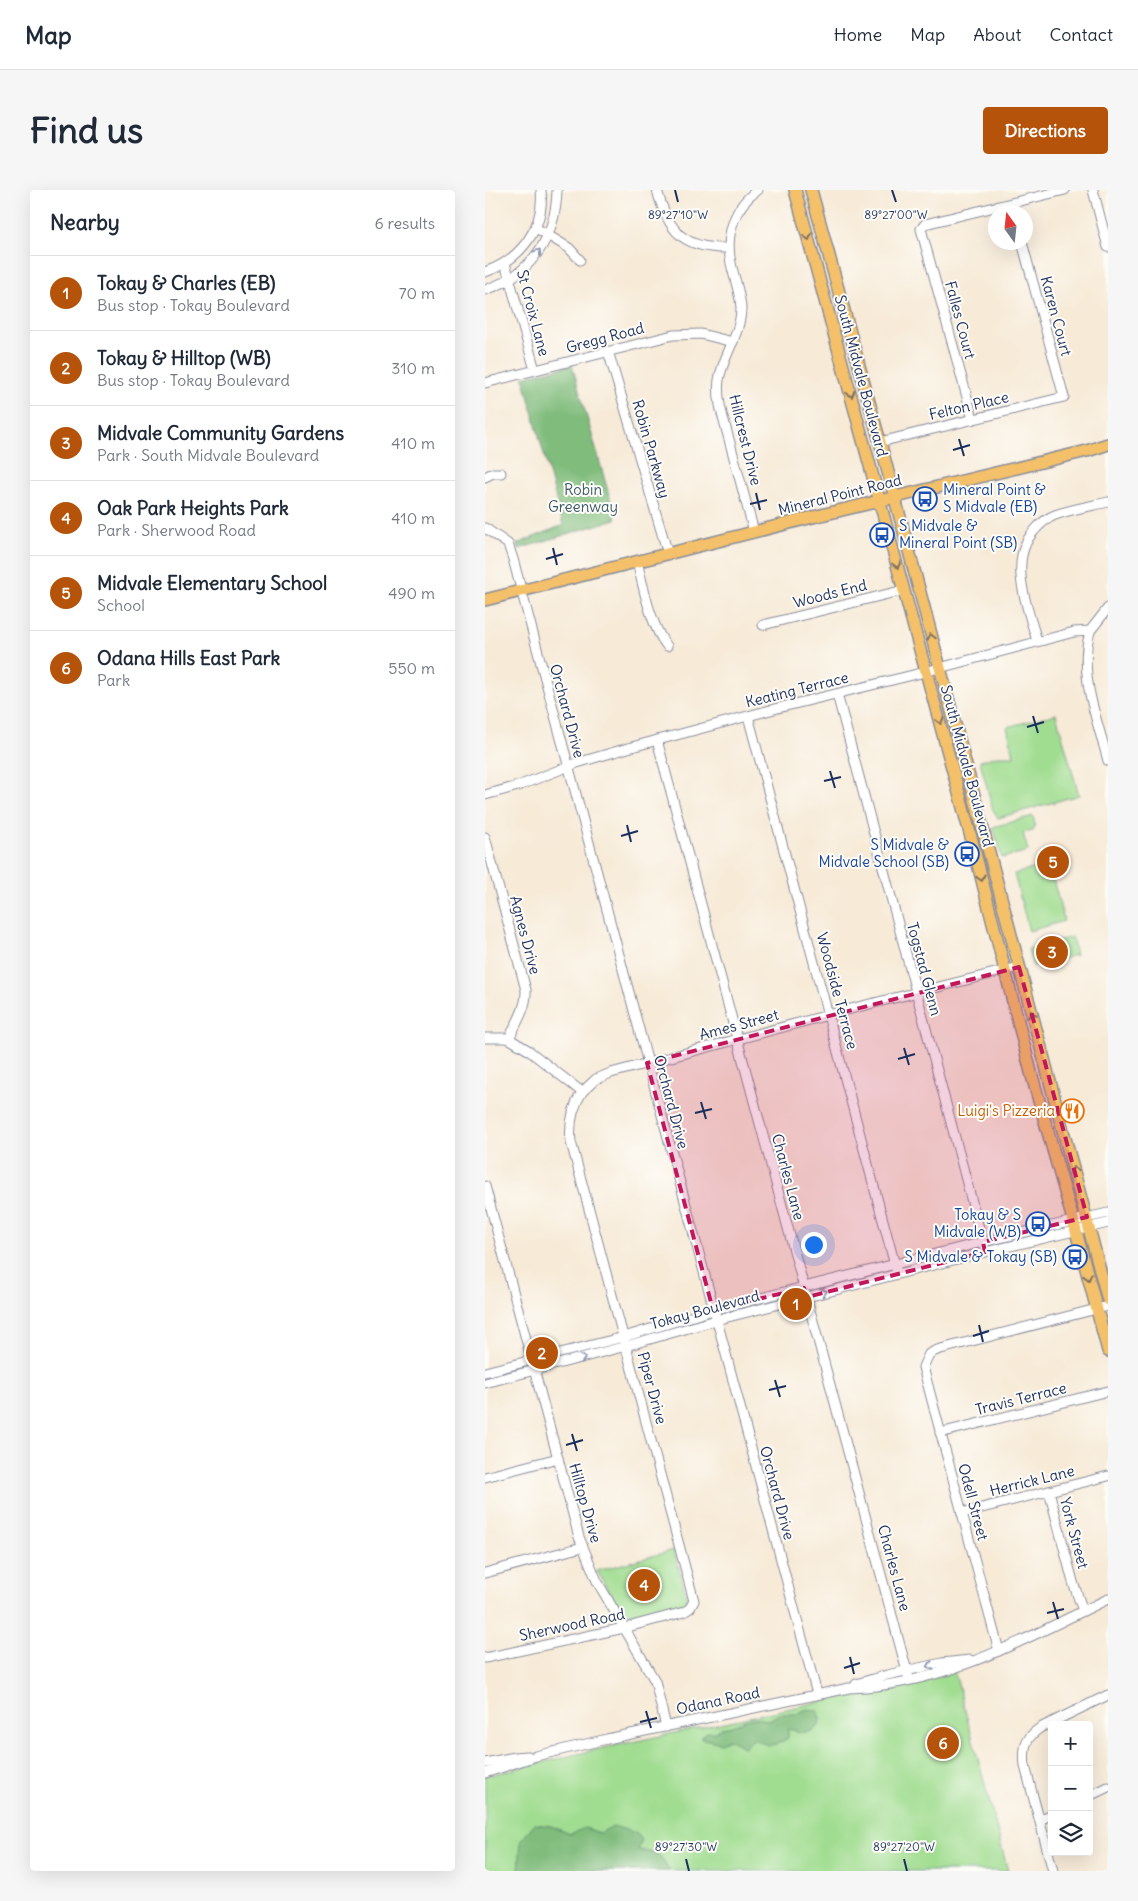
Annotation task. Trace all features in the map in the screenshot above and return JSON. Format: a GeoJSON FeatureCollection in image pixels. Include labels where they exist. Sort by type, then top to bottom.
{"type":"FeatureCollection","features":[{"type":"Feature","properties":{"kind":"main road","name":"South Midvale Boulevard"},"geometry":{"type":"LineString","coordinates":[[795,190],[1006,970],[1032,1076],[1074,1225],[1102,1307],[1108,1351]]}},
{"type":"Feature","properties":{"kind":"main road","name":"South Midvale Boulevard"},"geometry":{"type":"LineString","coordinates":[[811,190],[880,442],[1108,1300]]}},
{"type":"Feature","properties":{"kind":"main road","name":"Mineral Point Road"},"geometry":{"type":"LineString","coordinates":[[485,600],[894,497],[1108,446]]}},
{"type":"Feature","properties":{"kind":"main road"},"geometry":{"type":"LineString","coordinates":[[1032,1076],[1054,1121],[1061,1128]]}},
{"type":"Feature","properties":{"kind":"street"},"geometry":{"type":"LineString","coordinates":[[485,272],[515,256],[536,228],[542,200],[541,190]]}},
{"type":"Feature","properties":{"kind":"street"},"geometry":{"type":"LineString","coordinates":[[485,290],[510,279],[531,262],[548,235],[554,216],[557,190]]}},
{"type":"Feature","properties":{"kind":"street"},"geometry":{"type":"LineString","coordinates":[[657,190],[666,218],[676,232],[685,239],[701,246],[729,248]]}},
{"type":"Feature","properties":{"kind":"street","name":"Hillcrest Drive"},"geometry":{"type":"LineString","coordinates":[[754,532],[718,397],[719,379],[739,324],[741,308],[729,240],[734,218],[745,201],[758,190]]}},
{"type":"Feature","properties":{"kind":"street"},"geometry":{"type":"LineString","coordinates":[[1012,203],[1065,190]]}},
{"type":"Feature","properties":{"kind":"street"},"geometry":{"type":"LineString","coordinates":[[1093,190],[1108,247]]}},
{"type":"Feature","properties":{"kind":"street","name":"Falles Court"},"geometry":{"type":"LineString","coordinates":[[973,419],[921,229],[925,224],[1012,203]]}},
{"type":"Feature","properties":{"kind":"street"},"geometry":{"type":"LineString","coordinates":[[536,228],[569,248],[580,260]]}},
{"type":"Feature","properties":{"kind":"street","name":"Karen Court"},"geometry":{"type":"LineString","coordinates":[[1024,250],[1064,397]]}},
{"type":"Feature","properties":{"kind":"street","name":"St Croix Lane"},"geometry":{"type":"LineString","coordinates":[[505,263],[535,370]]}},
{"type":"Feature","properties":{"kind":"street","name":"Gregg Road"},"geometry":{"type":"LineString","coordinates":[[485,383],[682,334],[701,334],[733,342]]}},
{"type":"Feature","properties":{"kind":"street","name":"Robin Parkway"},"geometry":{"type":"LineString","coordinates":[[608,351],[668,554]]}},
{"type":"Feature","properties":{"kind":"street","name":"Felton Place"},"geometry":{"type":"LineString","coordinates":[[880,442],[1064,397]]}},
{"type":"Feature","properties":{"kind":"street"},"geometry":{"type":"LineString","coordinates":[[485,477],[493,473],[501,473]]}},
{"type":"Feature","properties":{"kind":"street"},"geometry":{"type":"LineString","coordinates":[[1037,641],[1022,580],[1020,566],[1022,548],[1041,522],[1054,515],[1108,502]]}},
{"type":"Feature","properties":{"kind":"street","name":"Orchard Drive"},"geometry":{"type":"LineString","coordinates":[[485,528],[508,544],[817,1694]]}},
{"type":"Feature","properties":{"kind":"street"},"geometry":{"type":"LineString","coordinates":[[637,562],[661,639],[667,646]]}},
{"type":"Feature","properties":{"kind":"street","name":"Woods End"},"geometry":{"type":"LineString","coordinates":[[763,625],[904,590]]}},
{"type":"Feature","properties":{"kind":"street"},"geometry":{"type":"LineString","coordinates":[[1108,608],[1090,631],[1087,642],[1086,678],[1108,760]]}},
{"type":"Feature","properties":{"kind":"street","name":"Keating Terrace"},"geometry":{"type":"LineString","coordinates":[[485,795],[518,786],[567,766],[657,740],[940,668],[1037,641],[1074,632],[1090,631]]}},
{"type":"Feature","properties":{"kind":"street","name":"Togstad Glenn"},"geometry":{"type":"LineString","coordinates":[[837,694],[985,1252]]}},
{"type":"Feature","properties":{"kind":"street","name":"Woodside Terrace"},"geometry":{"type":"LineString","coordinates":[[748,716],[896,1269]]}},
{"type":"Feature","properties":{"kind":"street","name":"Charles Lane"},"geometry":{"type":"LineString","coordinates":[[657,740],[908,1675]]}},
{"type":"Feature","properties":{"kind":"street","name":"Agnes Drive"},"geometry":{"type":"LineString","coordinates":[[485,837],[526,990],[523,1011],[509,1039]]}},
{"type":"Feature","properties":{"kind":"street","name":"Ames Street"},"geometry":{"type":"LineString","coordinates":[[582,1092],[596,1079],[605,1074],[1019,967]]}},
{"type":"Feature","properties":{"kind":"street"},"geometry":{"type":"LineString","coordinates":[[485,1038],[509,1039],[528,1050],[582,1092]]}},
{"type":"Feature","properties":{"kind":"street","name":"Piper Drive"},"geometry":{"type":"LineString","coordinates":[[582,1092],[574,1106],[571,1117],[571,1142],[693,1596],[692,1605]]}},
{"type":"Feature","properties":{"kind":"street","name":"Hilltop Drive"},"geometry":{"type":"LineString","coordinates":[[485,1186],[582,1546],[597,1581],[655,1681],[666,1727]]}},
{"type":"Feature","properties":{"kind":"street","name":"Tokay Boulevard"},"geometry":{"type":"LineString","coordinates":[[485,1383],[807,1297],[983,1242],[1088,1222],[1108,1213]]}},
{"type":"Feature","properties":{"kind":"street","name":"Tokay Boulevard"},"geometry":{"type":"LineString","coordinates":[[1088,1222],[1108,1223]]}},
{"type":"Feature","properties":{"kind":"street","name":"Tokay Boulevard"},"geometry":{"type":"LineString","coordinates":[[485,1372],[624,1337],[713,1310],[804,1288],[985,1252],[1074,1225]]}},
{"type":"Feature","properties":{"kind":"street","name":"Odell Street"},"geometry":{"type":"LineString","coordinates":[[999,1651],[925,1378],[923,1367],[925,1360],[929,1354],[937,1350],[1102,1307]]}},
{"type":"Feature","properties":{"kind":"street","name":"Travis Terrace"},"geometry":{"type":"LineString","coordinates":[[940,1434],[1108,1391]]}},
{"type":"Feature","properties":{"kind":"street"},"geometry":{"type":"LineString","coordinates":[[485,1477],[558,1458]]}},
{"type":"Feature","properties":{"kind":"street","name":"Herrick Lane"},"geometry":{"type":"LineString","coordinates":[[962,1513],[1108,1476]]}},
{"type":"Feature","properties":{"kind":"street","name":"York Street"},"geometry":{"type":"LineString","coordinates":[[1049,1491],[1073,1582],[1083,1611]]}},
{"type":"Feature","properties":{"kind":"street"},"geometry":{"type":"LineString","coordinates":[[485,1573],[582,1546]]}},
{"type":"Feature","properties":{"kind":"street","name":"Odana Road"},"geometry":{"type":"LineString","coordinates":[[485,1773],[535,1756],[849,1688],[869,1680],[908,1675],[951,1662],[978,1659],[999,1651],[1108,1599]]}},
{"type":"Feature","properties":{"kind":"street","name":"Sherwood Road"},"geometry":{"type":"LineString","coordinates":[[485,1658],[624,1628],[684,1612],[692,1605]]}},
{"type":"Feature","properties":{"kind":"street"},"geometry":{"type":"LineString","coordinates":[[1053,1871],[1025,1766],[1025,1742],[1032,1733],[1040,1728],[1108,1695]]}},
{"type":"Feature","properties":{"kind":"street","name":"Odana Road"},"geometry":{"type":"LineString","coordinates":[[485,1763],[515,1757],[535,1756]]}},
{"type":"Feature","properties":{"kind":"street"},"geometry":{"type":"LineString","coordinates":[[1093,1794],[1108,1787]]}},
{"type":"Feature","properties":{"kind":"street"},"geometry":{"type":"LineString","coordinates":[[1040,1820],[1048,1816]]}},
{"type":"Feature","properties":{"kind":"highlighted area"},"geometry":{"type":"Polygon","coordinates":[[[1019,967],[1087,1217],[983,1242],[985,1252],[807,1297],[804,1288],[713,1310],[647,1063],[1019,967]]]}},
{"type":"Feature","properties":{"kind":"green space","name":"Robin Greenway"},"geometry":{"type":"Polygon","coordinates":[[[572,365],[616,519],[519,549],[517,544],[563,525],[523,377],[572,365]]]}},
{"type":"Feature","properties":{"kind":"green space"},"geometry":{"type":"Polygon","coordinates":[[[1056,714],[1079,795],[998,818],[993,810],[980,761],[997,756],[1014,756],[1007,727],[1056,714]]]}},
{"type":"Feature","properties":{"kind":"green space"},"geometry":{"type":"Polygon","coordinates":[[[1033,816],[1035,825],[1033,831],[1023,833],[1028,851],[1002,858],[993,827],[1033,816]]]}},
{"type":"Feature","properties":{"kind":"green space"},"geometry":{"type":"Polygon","coordinates":[[[1049,864],[1064,921],[1029,931],[1014,874],[1049,864]]]}},
{"type":"Feature","properties":{"kind":"green space"},"geometry":{"type":"Polygon","coordinates":[[[1072,937],[1076,955],[1033,966],[1028,949],[1072,937]]]}},
{"type":"Feature","properties":{"kind":"green space"},"geometry":{"type":"Polygon","coordinates":[[[674,1550],[687,1598],[682,1606],[627,1621],[597,1571],[674,1550]]]}},
{"type":"Feature","properties":{"kind":"green space"},"geometry":{"type":"Polygon","coordinates":[[[955,1673],[1008,1871],[485,1871],[485,1776],[599,1749],[955,1673]]]}},
{"type":"Feature","properties":{"kind":"green space"},"geometry":{"type":"Polygon","coordinates":[[[807,1709],[817,1710],[820,1718],[819,1726],[805,1732],[788,1729],[788,1738],[775,1744],[767,1745],[754,1739],[744,1747],[728,1739],[721,1743],[700,1738],[707,1732],[716,1732],[721,1728],[732,1726],[745,1720],[756,1718],[768,1720],[780,1714],[796,1714],[807,1709]]]}},
{"type":"Feature","properties":{"kind":"green space"},"geometry":{"type":"Polygon","coordinates":[[[534,1824],[551,1826],[570,1834],[585,1828],[600,1833],[613,1826],[636,1833],[642,1840],[638,1850],[657,1855],[669,1871],[519,1871],[521,1841],[534,1824]]]}},
{"type":"Feature","properties":{"kind":"place","name":"Mineral Point & S Midvale (EB)"},"geometry":{"type":"Point","coordinates":[925,499]}},
{"type":"Feature","properties":{"kind":"place","name":"S Midvale & Mineral Point (SB)"},"geometry":{"type":"Point","coordinates":[882,535]}},
{"type":"Feature","properties":{"kind":"place","name":"S Midvale & Midvale School (SB)"},"geometry":{"type":"Point","coordinates":[967,854]}},
{"type":"Feature","properties":{"kind":"place","name":"Midvale Elementary School"},"geometry":{"type":"Point","coordinates":[1053,862]}},
{"type":"Feature","properties":{"kind":"place","name":"Midvale Community Gardens"},"geometry":{"type":"Point","coordinates":[1052,952]}},
{"type":"Feature","properties":{"kind":"place","name":"Luigi's Pizzeria"},"geometry":{"type":"Point","coordinates":[1072,1111]}},
{"type":"Feature","properties":{"kind":"place","name":"Tokay & S Midvale (WB)"},"geometry":{"type":"Point","coordinates":[1038,1224]}},
{"type":"Feature","properties":{"kind":"place","name":"S Midvale & Tokay (SB)"},"geometry":{"type":"Point","coordinates":[1075,1257]}},
{"type":"Feature","properties":{"kind":"place","name":"Tokay & Charles (EB)"},"geometry":{"type":"Point","coordinates":[796,1304]}},
{"type":"Feature","properties":{"kind":"place","name":"Tokay & Hilltop (WB)"},"geometry":{"type":"Point","coordinates":[542,1353]}},
{"type":"Feature","properties":{"kind":"place","name":"Oak Park Heights Park"},"geometry":{"type":"Point","coordinates":[644,1585]}},
{"type":"Feature","properties":{"kind":"place","name":"Odana Hills East Park"},"geometry":{"type":"Point","coordinates":[943,1743]}}]}
